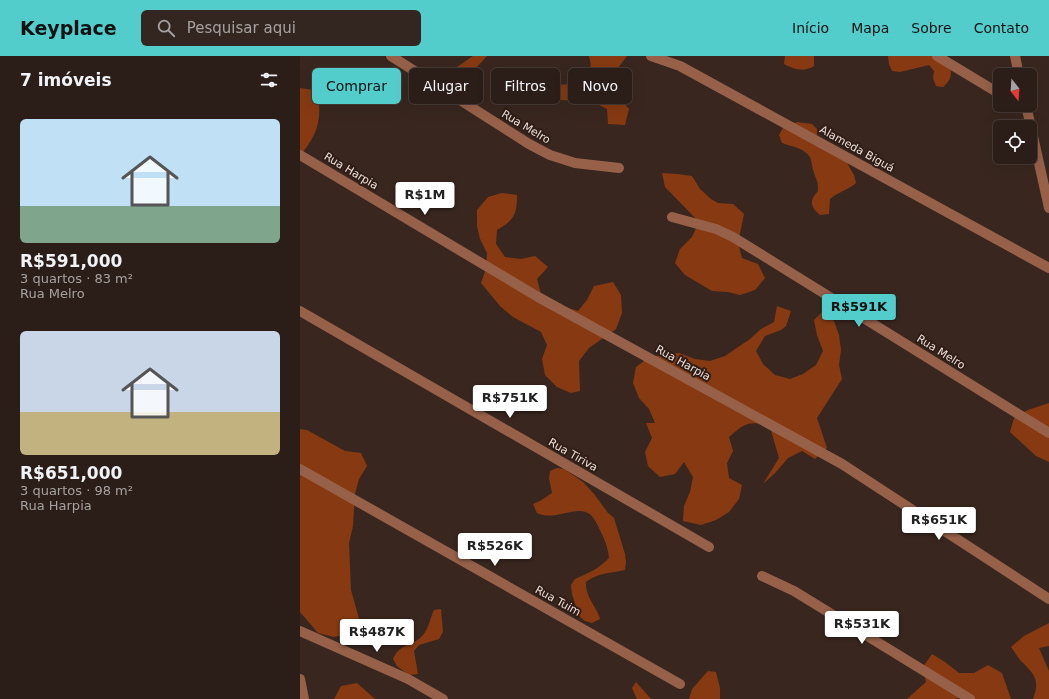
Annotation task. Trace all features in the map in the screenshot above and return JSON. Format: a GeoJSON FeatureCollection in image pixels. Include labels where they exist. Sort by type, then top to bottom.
{"type":"FeatureCollection","features":[{"type":"Feature","properties":{"kind":"street","name":"Rua Melro"},"geometry":{"type":"LineString","coordinates":[[391,56],[529,144],[543,151],[575,163],[619,168]]}},
{"type":"Feature","properties":{"kind":"street","name":"Alameda Biguá"},"geometry":{"type":"LineString","coordinates":[[651,56],[680,66],[1049,268]]}},
{"type":"Feature","properties":{"kind":"street"},"geometry":{"type":"LineString","coordinates":[[937,56],[993,90]]}},
{"type":"Feature","properties":{"kind":"street"},"geometry":{"type":"LineString","coordinates":[[1015,56],[1018,68]]}},
{"type":"Feature","properties":{"kind":"street"},"geometry":{"type":"LineString","coordinates":[[1025,112],[1049,208]]}},
{"type":"Feature","properties":{"kind":"street","name":"Rua Harpia"},"geometry":{"type":"LineString","coordinates":[[300,155],[538,297],[842,464],[1049,599]]}},
{"type":"Feature","properties":{"kind":"street","name":"Rua Melro"},"geometry":{"type":"LineString","coordinates":[[672,217],[716,230],[733,237],[1049,433]]}},
{"type":"Feature","properties":{"kind":"street","name":"Rua Tiriva"},"geometry":{"type":"LineString","coordinates":[[300,311],[709,547]]}},
{"type":"Feature","properties":{"kind":"street","name":"Rua Tuim"},"geometry":{"type":"LineString","coordinates":[[300,469],[680,684]]}},
{"type":"Feature","properties":{"kind":"street"},"geometry":{"type":"LineString","coordinates":[[762,576],[794,591],[970,699]]}},
{"type":"Feature","properties":{"kind":"street"},"geometry":{"type":"LineString","coordinates":[[300,631],[408,679],[443,699]]}},
{"type":"Feature","properties":{"kind":"street"},"geometry":{"type":"LineString","coordinates":[[300,679],[304,699]]}},
{"type":"Feature","properties":{"kind":"shaded area"},"geometry":{"type":"Polygon","coordinates":[[[473,56],[487,56],[476,68],[456,68],[473,56]]]}},
{"type":"Feature","properties":{"kind":"shaded area"},"geometry":{"type":"Polygon","coordinates":[[[589,56],[627,56],[618,68],[590,68],[591,65],[589,56]]]}},
{"type":"Feature","properties":{"kind":"shaded area"},"geometry":{"type":"Polygon","coordinates":[[[785,56],[814,56],[814,66],[803,70],[792,68],[784,64],[785,56]]]}},
{"type":"Feature","properties":{"kind":"shaded area"},"geometry":{"type":"Polygon","coordinates":[[[888,56],[936,56],[950,65],[950,77],[948,82],[943,87],[936,86],[933,78],[934,71],[929,65],[900,72],[892,71],[888,56]]]}},
{"type":"Feature","properties":{"kind":"shaded area"},"geometry":{"type":"Polygon","coordinates":[[[568,84],[568,100],[561,100],[560,85],[568,84]]]}},
{"type":"Feature","properties":{"kind":"shaded area"},"geometry":{"type":"Polygon","coordinates":[[[300,88],[312,90],[312,104],[319,104],[319,119],[309,144],[300,155],[300,88]]]}},
{"type":"Feature","properties":{"kind":"shaded area"},"geometry":{"type":"Polygon","coordinates":[[[597,104],[625,104],[629,109],[625,125],[608,124],[607,109],[597,104]]]}},
{"type":"Feature","properties":{"kind":"shaded area"},"geometry":{"type":"Polygon","coordinates":[[[797,122],[812,124],[817,129],[817,137],[842,154],[854,175],[856,183],[830,199],[829,214],[820,215],[814,209],[812,203],[813,198],[818,191],[818,187],[810,157],[801,149],[782,143],[779,135],[783,128],[797,122]]]}},
{"type":"Feature","properties":{"kind":"shaded area"},"geometry":{"type":"Polygon","coordinates":[[[662,173],[692,176],[700,189],[711,199],[718,203],[733,204],[744,214],[738,243],[742,258],[758,264],[765,278],[755,290],[740,295],[728,292],[712,291],[685,275],[675,263],[680,249],[692,237],[699,222],[665,187],[662,173]]]}},
{"type":"Feature","properties":{"kind":"shaded area"},"geometry":{"type":"Polygon","coordinates":[[[502,193],[517,195],[516,208],[511,220],[497,230],[496,244],[505,257],[521,259],[535,256],[548,267],[537,279],[541,294],[565,307],[578,311],[587,300],[594,286],[613,282],[621,295],[622,313],[616,329],[589,348],[579,361],[580,391],[571,393],[557,387],[545,375],[542,359],[547,345],[541,332],[513,317],[500,306],[481,283],[486,269],[487,253],[480,239],[477,226],[477,210],[488,197],[502,193]]]}},
{"type":"Feature","properties":{"kind":"shaded area"},"geometry":{"type":"Polygon","coordinates":[[[777,306],[791,311],[786,326],[781,330],[765,336],[756,351],[763,364],[775,375],[790,379],[803,374],[816,365],[823,351],[817,335],[814,320],[824,310],[834,321],[839,335],[841,350],[839,365],[842,379],[817,418],[827,448],[815,459],[802,451],[788,458],[763,484],[779,458],[770,427],[752,423],[744,426],[729,437],[733,451],[727,463],[729,478],[742,485],[739,499],[729,512],[716,520],[701,525],[683,521],[684,506],[690,492],[693,477],[684,462],[675,474],[660,477],[648,466],[645,452],[652,438],[646,423],[655,423],[649,409],[639,398],[633,383],[636,367],[648,358],[661,355],[679,353],[695,359],[710,361],[725,356],[750,339],[761,329],[774,322],[777,306]]]}},
{"type":"Feature","properties":{"kind":"shaded area"},"geometry":{"type":"Polygon","coordinates":[[[1049,403],[1049,462],[1036,456],[1010,432],[1014,418],[1028,410],[1049,403]]]}},
{"type":"Feature","properties":{"kind":"shaded area"},"geometry":{"type":"Polygon","coordinates":[[[300,429],[307,430],[345,451],[361,453],[367,466],[359,479],[355,494],[353,526],[349,543],[351,590],[360,622],[349,634],[334,637],[318,633],[300,612],[300,429]]]}},
{"type":"Feature","properties":{"kind":"shaded area"},"geometry":{"type":"Polygon","coordinates":[[[557,468],[564,469],[583,482],[608,513],[614,518],[625,554],[625,570],[599,575],[586,582],[587,592],[600,619],[592,623],[585,621],[579,616],[572,594],[571,585],[575,579],[602,565],[609,558],[608,549],[595,520],[586,512],[573,511],[551,515],[537,513],[533,504],[552,493],[549,478],[550,471],[557,468]]]}},
{"type":"Feature","properties":{"kind":"shaded area"},"geometry":{"type":"Polygon","coordinates":[[[441,609],[443,632],[439,639],[419,645],[414,651],[418,674],[409,675],[397,666],[393,659],[403,647],[422,636],[428,627],[434,610],[441,609]]]}},
{"type":"Feature","properties":{"kind":"shaded area"},"geometry":{"type":"Polygon","coordinates":[[[1049,623],[1049,646],[1039,648],[1049,671],[1049,699],[1033,699],[1036,681],[1032,673],[1011,647],[1024,636],[1049,623]]]}},
{"type":"Feature","properties":{"kind":"shaded area"},"geometry":{"type":"Polygon","coordinates":[[[932,654],[959,673],[974,673],[988,665],[1002,673],[1011,699],[973,699],[966,694],[956,699],[907,699],[926,682],[923,667],[932,654]]]}},
{"type":"Feature","properties":{"kind":"shaded area"},"geometry":{"type":"Polygon","coordinates":[[[708,671],[716,672],[720,688],[720,699],[689,699],[692,689],[708,671]]]}},
{"type":"Feature","properties":{"kind":"shaded area"},"geometry":{"type":"Polygon","coordinates":[[[636,682],[651,699],[637,699],[632,688],[636,682]]]}},
{"type":"Feature","properties":{"kind":"shaded area"},"geometry":{"type":"Polygon","coordinates":[[[357,683],[375,699],[334,699],[341,686],[357,683]]]}}]}
